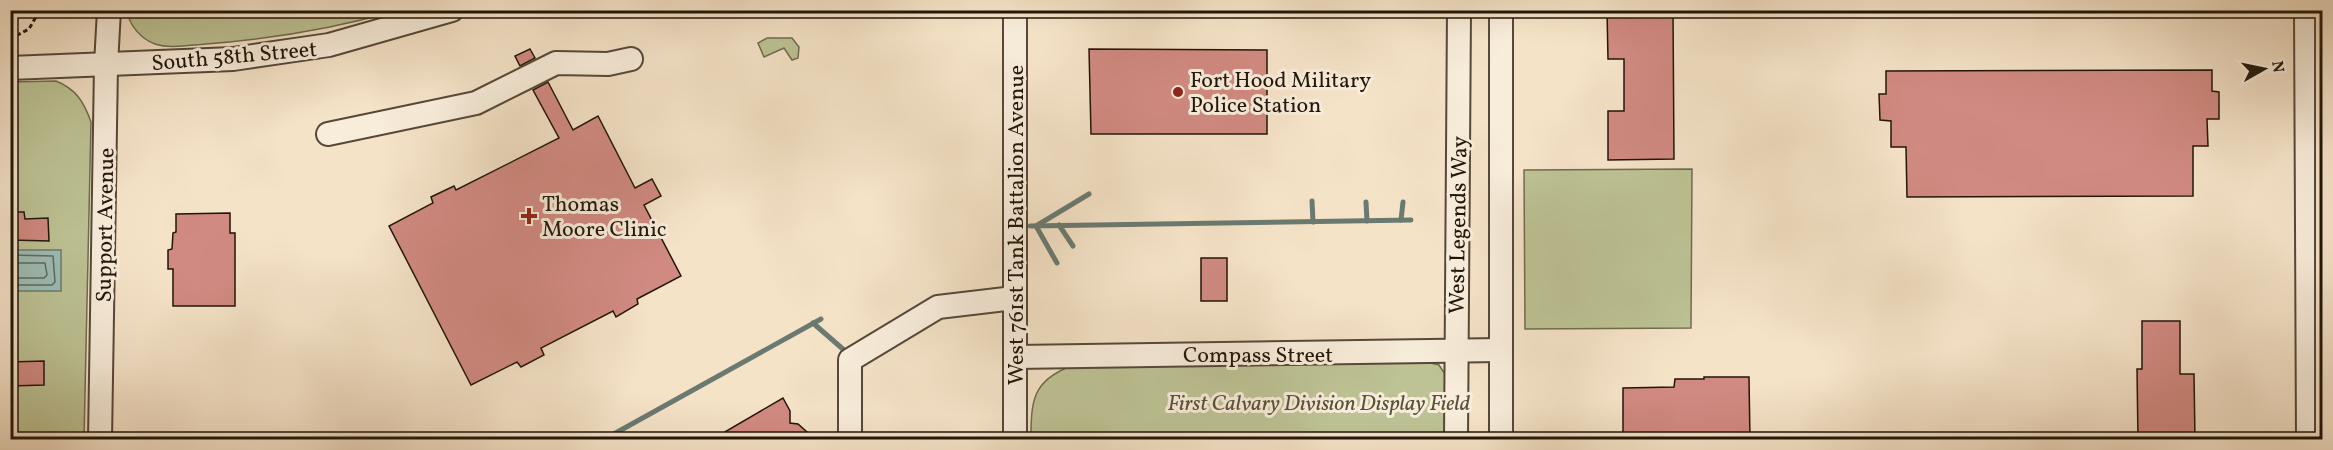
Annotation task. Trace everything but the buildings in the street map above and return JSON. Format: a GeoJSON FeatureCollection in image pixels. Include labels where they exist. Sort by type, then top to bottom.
{"type":"FeatureCollection","features":[{"type":"Feature","properties":{"kind":"street","name":"Support Avenue"},"geometry":{"type":"LineString","coordinates":[[100,440],[106,66],[109,10]]}},
{"type":"Feature","properties":{"kind":"street","name":"South 58th Street"},"geometry":{"type":"LineString","coordinates":[[10,68],[106,66],[233,58],[329,45],[452,10]]}},
{"type":"Feature","properties":{"kind":"street","name":"West 761st Tank Battalion Avenue"},"geometry":{"type":"LineString","coordinates":[[1015,10],[1015,440]]}},
{"type":"Feature","properties":{"kind":"street","name":"West Legends Way"},"geometry":{"type":"LineString","coordinates":[[1456,440],[1459,10]]}},
{"type":"Feature","properties":{"kind":"street","name":"West Legends Way"},"geometry":{"type":"LineString","coordinates":[[1501,10],[1501,440]]}},
{"type":"Feature","properties":{"kind":"street"},"geometry":{"type":"LineString","coordinates":[[2306,10],[2315,355],[2308,440]]}},
{"type":"Feature","properties":{"kind":"street"},"geometry":{"type":"LineString","coordinates":[[328,134],[476,102],[556,63],[608,64],[631,59]]}},
{"type":"Feature","properties":{"kind":"street"},"geometry":{"type":"LineString","coordinates":[[850,440],[850,360],[938,307],[1014,298]]}},
{"type":"Feature","properties":{"kind":"street","name":"Compass Street"},"geometry":{"type":"LineString","coordinates":[[1015,357],[1500,350]]}},
{"type":"Feature","properties":{"kind":"path"},"geometry":{"type":"LineString","coordinates":[[10,39],[29,29],[40,10]]}},
{"type":"Feature","properties":{"kind":"green space"},"geometry":{"type":"Polygon","coordinates":[[[127,10],[395,11],[301,32],[254,39],[174,46],[155,44],[145,39],[133,26],[127,10]]]}},
{"type":"Feature","properties":{"kind":"green space"},"geometry":{"type":"Polygon","coordinates":[[[767,38],[792,38],[799,47],[798,58],[792,60],[784,48],[764,57],[758,43],[767,38]]]}},
{"type":"Feature","properties":{"kind":"green space"},"geometry":{"type":"Polygon","coordinates":[[[56,81],[69,88],[78,97],[91,122],[84,439],[11,439],[10,82],[56,81]]]}},
{"type":"Feature","properties":{"kind":"green space"},"geometry":{"type":"Polygon","coordinates":[[[1692,169],[1691,328],[1525,329],[1524,170],[1692,169]]]}},
{"type":"Feature","properties":{"kind":"green space","name":"First Calvary Division Display Field"},"geometry":{"type":"Polygon","coordinates":[[[1427,362],[1439,365],[1447,377],[1449,439],[1031,440],[1033,403],[1036,394],[1048,378],[1071,366],[1427,362]]]}},
{"type":"Feature","properties":{"kind":"water"},"geometry":{"type":"Polygon","coordinates":[[[11,250],[61,250],[61,291],[11,291],[11,250]]]}},
{"type":"Feature","properties":{"kind":"waterway"},"geometry":{"type":"LineString","coordinates":[[1057,263],[1036,226],[1089,194]]}},
{"type":"Feature","properties":{"kind":"waterway"},"geometry":{"type":"LineString","coordinates":[[1312,201],[1313,222]]}},
{"type":"Feature","properties":{"kind":"waterway"},"geometry":{"type":"LineString","coordinates":[[1366,202],[1367,221]]}},
{"type":"Feature","properties":{"kind":"waterway"},"geometry":{"type":"LineString","coordinates":[[1401,220],[1403,202]]}},
{"type":"Feature","properties":{"kind":"waterway"},"geometry":{"type":"LineString","coordinates":[[1030,226],[1411,220]]}},
{"type":"Feature","properties":{"kind":"waterway"},"geometry":{"type":"LineString","coordinates":[[1059,225],[1073,246]]}},
{"type":"Feature","properties":{"kind":"waterway"},"geometry":{"type":"LineString","coordinates":[[603,440],[821,319]]}},
{"type":"Feature","properties":{"kind":"waterway"},"geometry":{"type":"LineString","coordinates":[[813,323],[844,350]]}},
{"type":"Feature","properties":{"kind":"place","name":"Fort Hood Military Police Station"},"geometry":{"type":"Point","coordinates":[1178,92]}},
{"type":"Feature","properties":{"kind":"place","name":"Thomas Moore Clinic"},"geometry":{"type":"Point","coordinates":[529,216]}}]}
